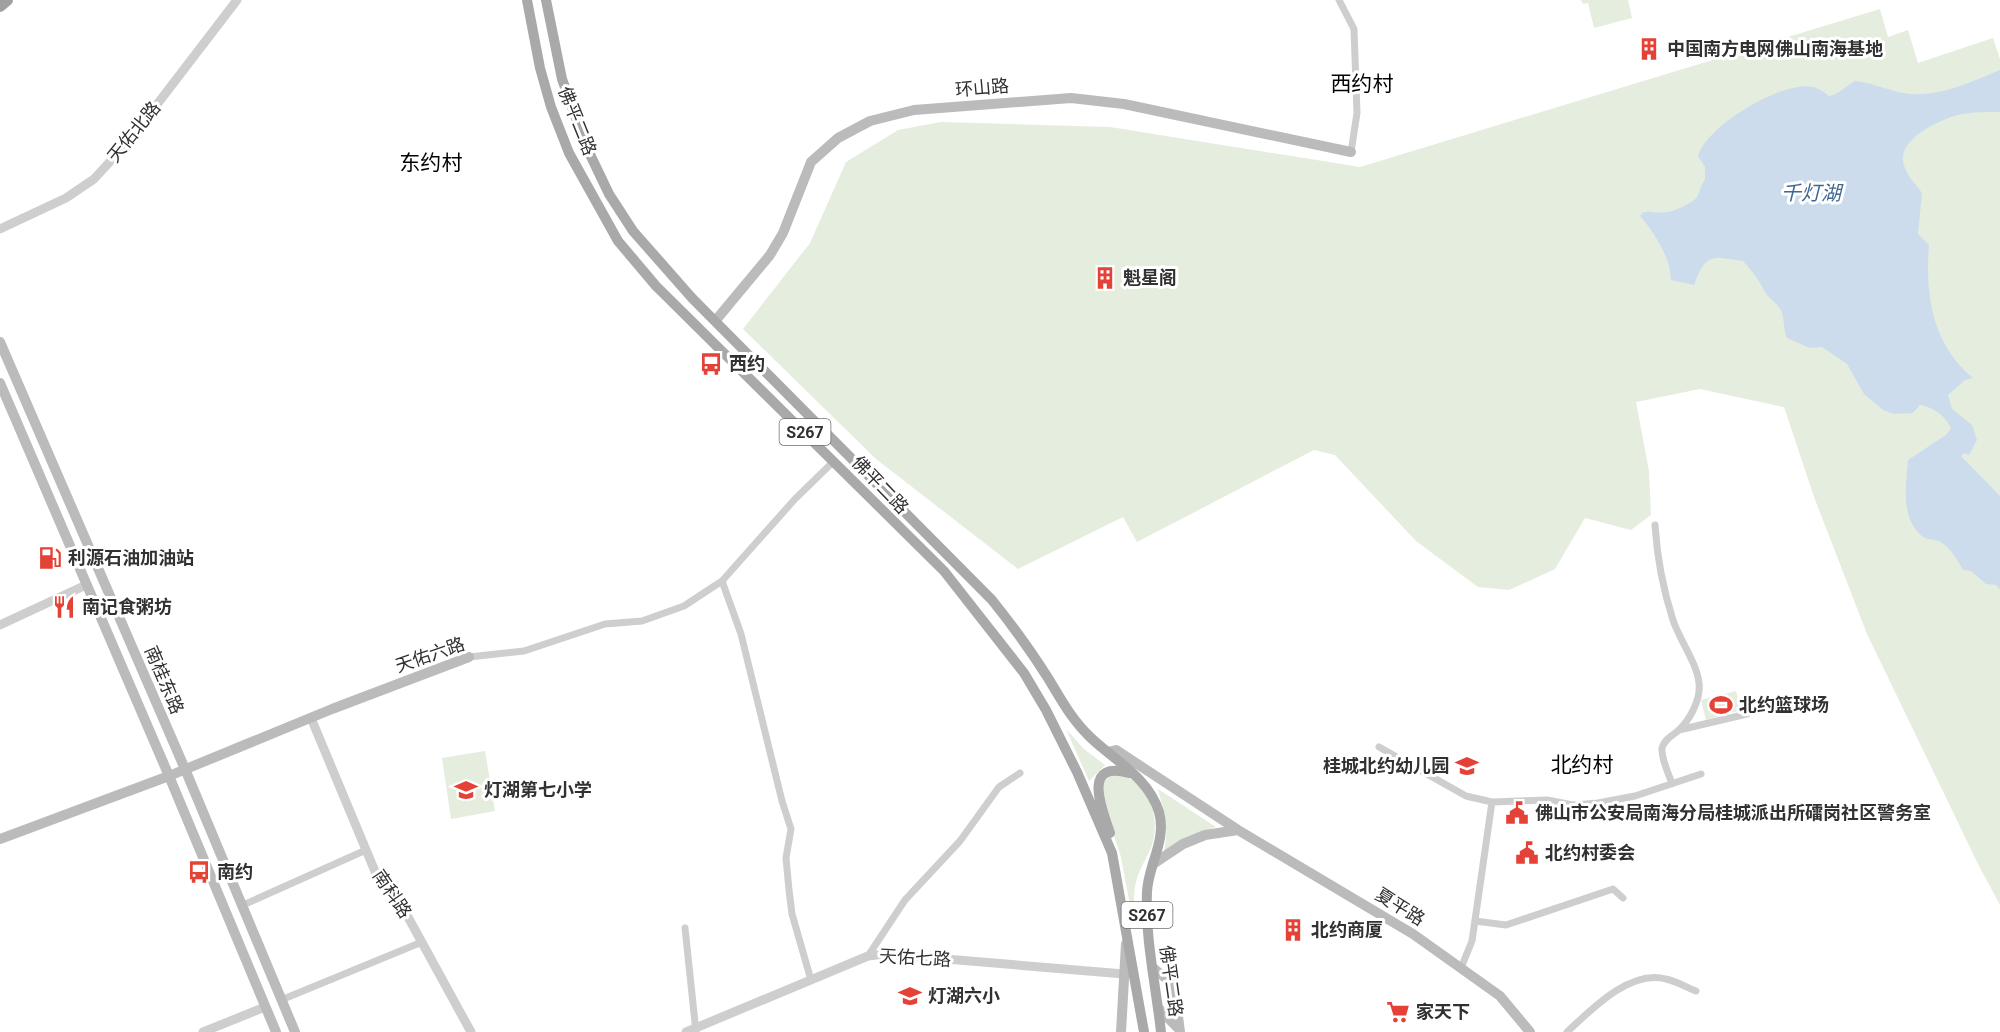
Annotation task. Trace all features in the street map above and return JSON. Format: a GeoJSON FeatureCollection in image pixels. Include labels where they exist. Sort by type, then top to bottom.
{"type":"FeatureCollection","features":[{"type":"Feature","properties":{"kind":"highway"},"geometry":{"type":"LineString","coordinates":[[0,6],[7,0]]}},
{"type":"Feature","properties":{"kind":"main road","name":"佛平二路"},"geometry":{"type":"LineString","coordinates":[[527,0],[540,68],[551,107],[569,153],[618,241],[656,286],[944,571],[1024,673],[1046,710],[1077,772],[1112,853],[1144,1031]]}},
{"type":"Feature","properties":{"kind":"main road","name":"佛平二路"},"geometry":{"type":"LineString","coordinates":[[546,0],[562,79],[586,146],[609,194],[633,231],[692,298],[992,600],[1043,670],[1071,717],[1151,792],[1160,815],[1161,839],[1147,889],[1149,944],[1161,1031]]}},
{"type":"Feature","properties":{"kind":"main road","name":"环山路"},"geometry":{"type":"LineString","coordinates":[[716,320],[770,255],[783,233],[811,162],[838,138],[870,121],[914,110],[1071,98],[1124,104],[1351,152]]}},
{"type":"Feature","properties":{"kind":"main road","name":"南桂东路"},"geometry":{"type":"LineString","coordinates":[[0,342],[185,770],[295,1032]]}},
{"type":"Feature","properties":{"kind":"main road","name":"南桂东路"},"geometry":{"type":"LineString","coordinates":[[0,383],[276,1032]]}},
{"type":"Feature","properties":{"kind":"main road","name":"天佑六路"},"geometry":{"type":"LineString","coordinates":[[0,839],[185,770],[468,657]]}},
{"type":"Feature","properties":{"kind":"main road","name":"夏平路"},"geometry":{"type":"LineString","coordinates":[[1108,752],[1116,750],[1238,830],[1413,934],[1500,996],[1530,1032]]}},
{"type":"Feature","properties":{"kind":"main road"},"geometry":{"type":"LineString","coordinates":[[1112,853],[1113,840],[1098,796],[1100,778],[1118,770],[1132,774]]}},
{"type":"Feature","properties":{"kind":"main road"},"geometry":{"type":"LineString","coordinates":[[1153,864],[1183,844],[1204,834],[1238,830]]}},
{"type":"Feature","properties":{"kind":"main road"},"geometry":{"type":"LineString","coordinates":[[1121,1032],[1127,935]]}},
{"type":"Feature","properties":{"kind":"main road"},"geometry":{"type":"LineString","coordinates":[[1152,967],[1173,985],[1180,1031]]}},
{"type":"Feature","properties":{"kind":"main road"},"geometry":{"type":"LineString","coordinates":[[1158,1008],[1180,1031]]}},
{"type":"Feature","properties":{"kind":"street","name":"天佑北路"},"geometry":{"type":"LineString","coordinates":[[0,229],[66,198],[94,179],[129,141],[237,0]]}},
{"type":"Feature","properties":{"kind":"street"},"geometry":{"type":"LineString","coordinates":[[1340,0],[1354,29],[1357,113],[1351,152]]}},
{"type":"Feature","properties":{"kind":"street","name":"天佑六路"},"geometry":{"type":"LineString","coordinates":[[468,657],[524,651],[605,624],[642,621],[684,606],[722,581],[795,499],[834,461]]}},
{"type":"Feature","properties":{"kind":"street"},"geometry":{"type":"LineString","coordinates":[[1655,525],[1657,556],[1673,620],[1699,684],[1695,706],[1689,719],[1667,739],[1662,747],[1662,754],[1672,783]]}},
{"type":"Feature","properties":{"kind":"street"},"geometry":{"type":"LineString","coordinates":[[722,581],[746,652],[782,801],[791,829],[786,858],[792,914],[811,980]]}},
{"type":"Feature","properties":{"kind":"street"},"geometry":{"type":"LineString","coordinates":[[0,625],[86,585]]}},
{"type":"Feature","properties":{"kind":"street"},"geometry":{"type":"LineString","coordinates":[[1679,730],[1746,714]]}},
{"type":"Feature","properties":{"kind":"street","name":"南科路"},"geometry":{"type":"LineString","coordinates":[[311,718],[378,881],[408,917],[471,1032]]}},
{"type":"Feature","properties":{"kind":"street"},"geometry":{"type":"LineString","coordinates":[[1378,747],[1466,796],[1492,802],[1547,800],[1573,805],[1598,803],[1635,796],[1701,774]]}},
{"type":"Feature","properties":{"kind":"street"},"geometry":{"type":"LineString","coordinates":[[868,956],[905,900],[960,841],[999,787],[1020,773]]}},
{"type":"Feature","properties":{"kind":"street"},"geometry":{"type":"LineString","coordinates":[[1461,968],[1472,941],[1492,802]]}},
{"type":"Feature","properties":{"kind":"street"},"geometry":{"type":"LineString","coordinates":[[241,906],[366,850]]}},
{"type":"Feature","properties":{"kind":"street"},"geometry":{"type":"LineString","coordinates":[[1475,921],[1506,925],[1614,889],[1623,898]]}},
{"type":"Feature","properties":{"kind":"street"},"geometry":{"type":"LineString","coordinates":[[685,928],[696,1030]]}},
{"type":"Feature","properties":{"kind":"street"},"geometry":{"type":"LineString","coordinates":[[281,1000],[422,942]]}},
{"type":"Feature","properties":{"kind":"street","name":"天佑七路"},"geometry":{"type":"LineString","coordinates":[[686,1032],[696,1030],[868,956],[886,954],[1124,974]]}},
{"type":"Feature","properties":{"kind":"street"},"geometry":{"type":"LineString","coordinates":[[1567,1032],[1604,999],[1625,986],[1649,978],[1665,978],[1696,992]]}},
{"type":"Feature","properties":{"kind":"street"},"geometry":{"type":"LineString","coordinates":[[203,1032],[265,1007]]}},
{"type":"Feature","properties":{"kind":"shaded area"},"geometry":{"type":"Polygon","coordinates":[[[1581,0],[1628,0],[1632,18],[1594,28],[1588,3],[1583,4],[1581,0]]]}},
{"type":"Feature","properties":{"kind":"shaded area"},"geometry":{"type":"Polygon","coordinates":[[[1880,9],[1888,37],[1908,30],[1918,63],[1993,38],[2000,59],[2000,905],[1867,634],[1814,497],[1784,407],[1700,389],[1636,402],[1649,471],[1651,515],[1631,530],[1585,518],[1555,569],[1509,590],[1478,587],[1416,541],[1335,455],[1314,450],[1137,542],[1123,517],[1018,569],[876,459],[743,329],[810,243],[846,162],[898,130],[941,122],[1110,127],[1360,167],[1880,9]]]}},
{"type":"Feature","properties":{"kind":"shaded area","name":"北约篮球场"},"geometry":{"type":"Polygon","coordinates":[[[1736,691],[1741,710],[1706,720],[1701,700],[1736,691]]]}},
{"type":"Feature","properties":{"kind":"shaded area"},"geometry":{"type":"Polygon","coordinates":[[[1066,729],[1084,749],[1105,765],[1089,781],[1066,729]]]}},
{"type":"Feature","properties":{"kind":"shaded area"},"geometry":{"type":"Polygon","coordinates":[[[485,751],[495,811],[451,819],[442,758],[485,751]]]}},
{"type":"Feature","properties":{"kind":"shaded area"},"geometry":{"type":"Polygon","coordinates":[[[1117,773],[1137,784],[1145,793],[1154,814],[1154,837],[1135,888],[1135,933],[1121,857],[1100,793],[1106,780],[1117,773]]]}},
{"type":"Feature","properties":{"kind":"shaded area"},"geometry":{"type":"Polygon","coordinates":[[[1158,789],[1216,827],[1186,837],[1164,853],[1166,827],[1158,789]]]}},
{"type":"Feature","properties":{"kind":"water","name":"千灯湖"},"geometry":{"type":"Polygon","coordinates":[[[2000,70],[2000,112],[1962,114],[1934,124],[1908,144],[1903,161],[1908,174],[1922,193],[1918,234],[1929,245],[1928,282],[1934,318],[1948,350],[1973,378],[1965,380],[1948,395],[1952,409],[1972,425],[1977,440],[1969,455],[1964,453],[1961,456],[2000,496],[2000,590],[1996,585],[1986,584],[1971,571],[1963,570],[1947,547],[1939,541],[1924,537],[1915,529],[1910,520],[1906,500],[1908,460],[1946,435],[1951,428],[1945,419],[1935,410],[1920,405],[1913,413],[1894,414],[1883,410],[1864,394],[1847,364],[1822,347],[1810,348],[1787,338],[1781,310],[1743,261],[1724,258],[1711,259],[1702,267],[1694,285],[1671,280],[1668,263],[1661,246],[1640,216],[1645,212],[1674,210],[1696,198],[1705,180],[1705,167],[1698,156],[1704,144],[1730,119],[1766,98],[1800,87],[1815,88],[1829,96],[1855,81],[1903,93],[1934,93],[2000,70]]]}},
{"type":"Feature","properties":{"kind":"place","name":"中国南方电网佛山南海基地"},"geometry":{"type":"Point","coordinates":[1649,49]}},
{"type":"Feature","properties":{"kind":"place","name":"魁星阁"},"geometry":{"type":"Point","coordinates":[1105,278]}},
{"type":"Feature","properties":{"kind":"place","name":"西约"},"geometry":{"type":"Point","coordinates":[711,364]}},
{"type":"Feature","properties":{"kind":"place","name":"利源石油加油站"},"geometry":{"type":"Point","coordinates":[50,558]}},
{"type":"Feature","properties":{"kind":"place","name":"南记食粥坊"},"geometry":{"type":"Point","coordinates":[64,607]}},
{"type":"Feature","properties":{"kind":"place","name":"北约篮球场"},"geometry":{"type":"Point","coordinates":[1721,705]}},
{"type":"Feature","properties":{"kind":"place","name":"桂城北约幼儿园"},"geometry":{"type":"Point","coordinates":[1467,766]}},
{"type":"Feature","properties":{"kind":"place","name":"灯湖第七小学"},"geometry":{"type":"Point","coordinates":[466,790]}},
{"type":"Feature","properties":{"kind":"place","name":"佛山市公安局南海分局桂城派出所礌岗社区警务室"},"geometry":{"type":"Point","coordinates":[1517,813]}},
{"type":"Feature","properties":{"kind":"place","name":"北约村委会"},"geometry":{"type":"Point","coordinates":[1527,853]}},
{"type":"Feature","properties":{"kind":"place","name":"南约"},"geometry":{"type":"Point","coordinates":[199,872]}},
{"type":"Feature","properties":{"kind":"place","name":"北约商厦"},"geometry":{"type":"Point","coordinates":[1293,930]}},
{"type":"Feature","properties":{"kind":"place","name":"灯湖六小"},"geometry":{"type":"Point","coordinates":[910,996]}},
{"type":"Feature","properties":{"kind":"place","name":"家天下"},"geometry":{"type":"Point","coordinates":[1398,1012]}},
{"type":"Feature","properties":{"kind":"district","name":"西约村"},"geometry":{"type":"Point","coordinates":[1362,84]}},
{"type":"Feature","properties":{"kind":"district","name":"东约村"},"geometry":{"type":"Point","coordinates":[431,163]}},
{"type":"Feature","properties":{"kind":"district","name":"北约村"},"geometry":{"type":"Point","coordinates":[1582,765]}}]}
